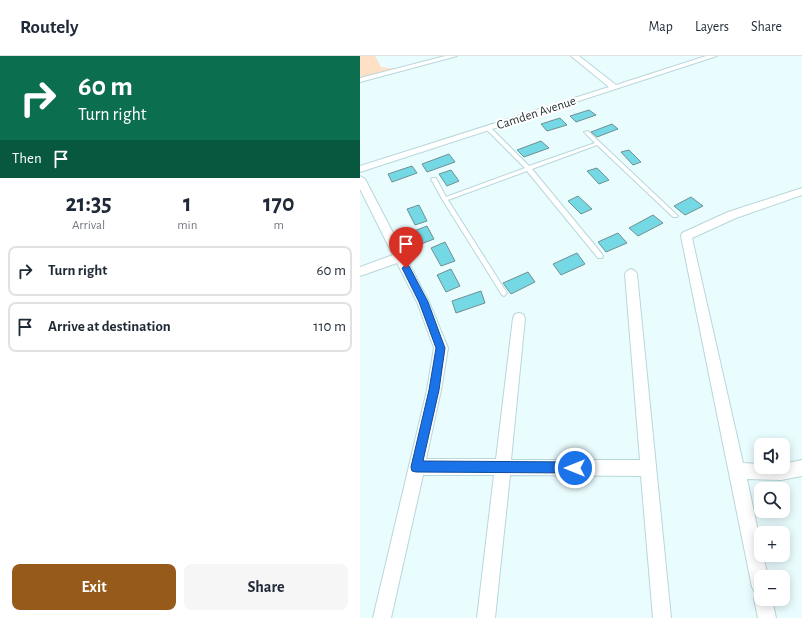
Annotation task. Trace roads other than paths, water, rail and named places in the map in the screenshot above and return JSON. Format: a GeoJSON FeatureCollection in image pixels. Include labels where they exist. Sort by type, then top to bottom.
{"type":"FeatureCollection","features":[{"type":"Feature","properties":{"kind":"street"},"geometry":{"type":"LineString","coordinates":[[360,80],[453,56]]}},
{"type":"Feature","properties":{"kind":"street"},"geometry":{"type":"LineString","coordinates":[[575,56],[614,87]]}},
{"type":"Feature","properties":{"kind":"street","name":"Camden Avenue"},"geometry":{"type":"LineString","coordinates":[[360,169],[713,56]]}},
{"type":"Feature","properties":{"kind":"street"},"geometry":{"type":"LineString","coordinates":[[360,179],[423,302],[441,348],[434,390],[382,618]]}},
{"type":"Feature","properties":{"kind":"street"},"geometry":{"type":"LineString","coordinates":[[758,570],[738,471],[686,236],[732,215],[802,190]]}},
{"type":"Feature","properties":{"kind":"street"},"geometry":{"type":"LineString","coordinates":[[360,272],[400,257]]}},
{"type":"Feature","properties":{"kind":"street"},"geometry":{"type":"LineString","coordinates":[[631,274],[662,618]]}},
{"type":"Feature","properties":{"kind":"street"},"geometry":{"type":"LineString","coordinates":[[486,618],[519,318]]}},
{"type":"Feature","properties":{"kind":"street"},"geometry":{"type":"LineString","coordinates":[[416,467],[648,468]]}},
{"type":"Feature","properties":{"kind":"street"},"geometry":{"type":"LineString","coordinates":[[738,471],[781,472],[802,468]]}},
{"type":"Feature","properties":{"kind":"street"},"geometry":{"type":"LineString","coordinates":[[764,606],[767,618]]}},
{"type":"Feature","properties":{"kind":"lane"},"geometry":{"type":"LineString","coordinates":[[488,128],[528,168],[600,256]]}},
{"type":"Feature","properties":{"kind":"lane"},"geometry":{"type":"LineString","coordinates":[[586,132],[675,216]]}},
{"type":"Feature","properties":{"kind":"lane"},"geometry":{"type":"LineString","coordinates":[[445,199],[598,143]]}},
{"type":"Feature","properties":{"kind":"lane"},"geometry":{"type":"LineString","coordinates":[[434,179],[504,293]]}}]}
